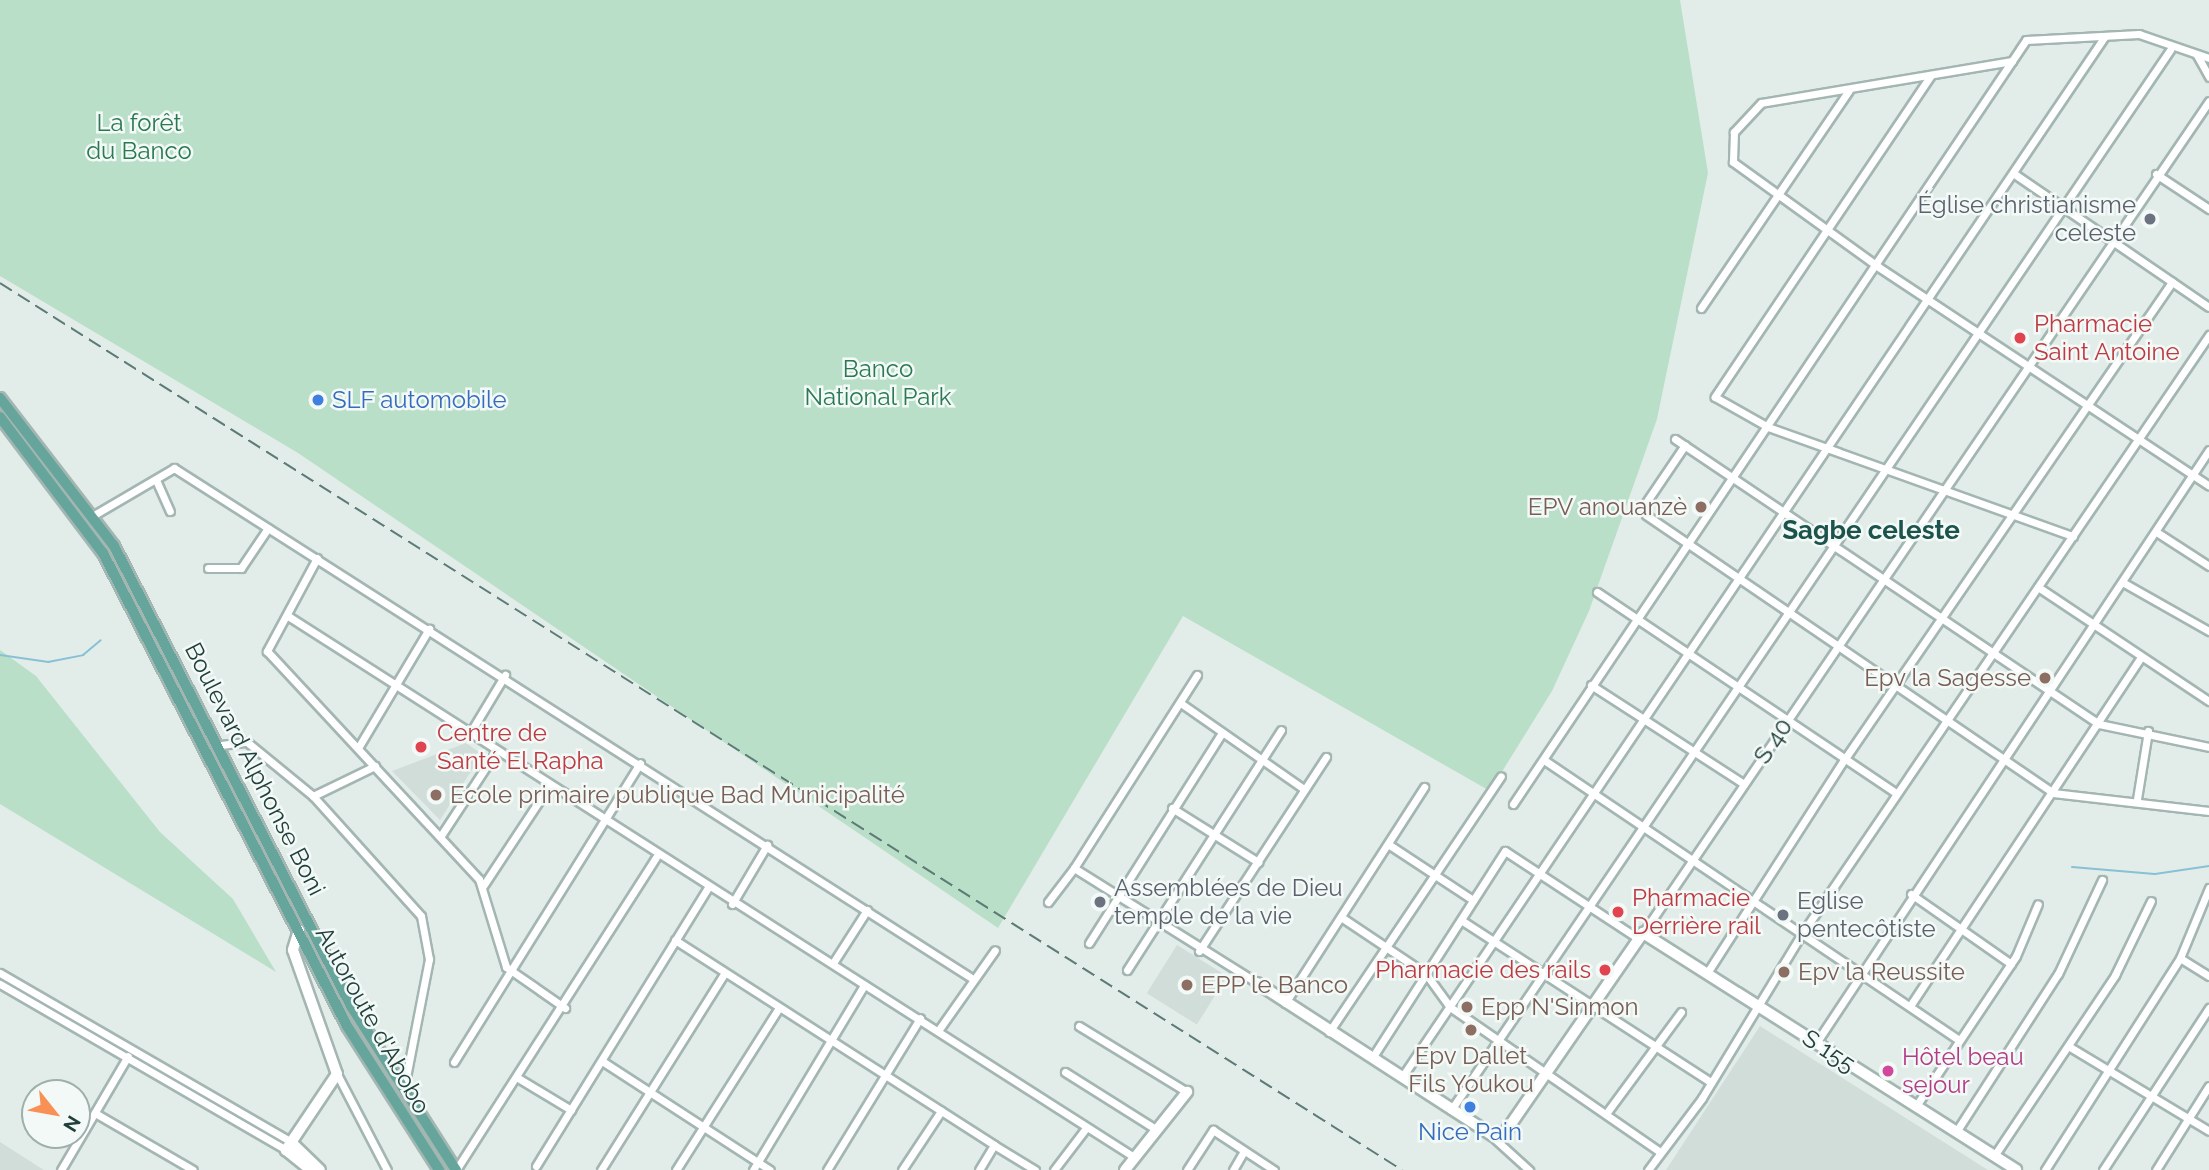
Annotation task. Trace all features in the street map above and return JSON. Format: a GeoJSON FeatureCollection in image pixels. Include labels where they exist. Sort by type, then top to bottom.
{"type":"FeatureCollection","features":[{"type":"Feature","properties":{"kind":"main road","name":"Boulevard Alphonse Boni"},"geometry":{"type":"LineString","coordinates":[[0,398],[94,516],[221,745],[351,1006],[403,1094],[456,1170]]}},
{"type":"Feature","properties":{"kind":"main road","name":"Autoroute d'Abobo"},"geometry":{"type":"LineString","coordinates":[[0,417],[103,553],[353,1037],[439,1170]]}},
{"type":"Feature","properties":{"kind":"street"},"geometry":{"type":"LineString","coordinates":[[1513,804],[1877,266],[2026,40],[2139,34],[2170,50],[2209,58]]}},
{"type":"Feature","properties":{"kind":"street"},"geometry":{"type":"LineString","coordinates":[[1402,1077],[2105,36]]}},
{"type":"Feature","properties":{"kind":"street"},"geometry":{"type":"LineString","coordinates":[[1451,1110],[1546,975],[1976,330],[2170,50]]}},
{"type":"Feature","properties":{"kind":"street"},"geometry":{"type":"LineString","coordinates":[[2197,55],[2209,76]]}},
{"type":"Feature","properties":{"kind":"street"},"geometry":{"type":"LineString","coordinates":[[2012,61],[1761,103],[1734,132],[1733,162],[1877,266],[1927,296],[2209,486]]}},
{"type":"Feature","properties":{"kind":"street"},"geometry":{"type":"LineString","coordinates":[[1931,75],[1829,233],[1715,395],[1768,427],[2073,536]]}},
{"type":"Feature","properties":{"kind":"street"},"geometry":{"type":"LineString","coordinates":[[1702,308],[1849,90]]}},
{"type":"Feature","properties":{"kind":"street","name":"S 40"},"geometry":{"type":"LineString","coordinates":[[1496,1140],[1507,1137],[1551,1073],[1942,487],[2028,365],[2156,174],[2209,102]]}},
{"type":"Feature","properties":{"kind":"street"},"geometry":{"type":"LineString","coordinates":[[2012,173],[2209,307]]}},
{"type":"Feature","properties":{"kind":"street"},"geometry":{"type":"LineString","coordinates":[[2156,174],[2209,209]]}},
{"type":"Feature","properties":{"kind":"street"},"geometry":{"type":"LineString","coordinates":[[1707,974],[1896,682],[2172,282]]}},
{"type":"Feature","properties":{"kind":"street"},"geometry":{"type":"LineString","coordinates":[[1647,1170],[1710,1083],[1801,934],[1896,793],[1950,720],[2137,437],[2209,335]]}},
{"type":"Feature","properties":{"kind":"street"},"geometry":{"type":"LineString","coordinates":[[1675,439],[2099,724],[2148,731],[2209,747]]}},
{"type":"Feature","properties":{"kind":"street"},"geometry":{"type":"LineString","coordinates":[[1645,504],[1685,446]]}},
{"type":"Feature","properties":{"kind":"street"},"geometry":{"type":"LineString","coordinates":[[1816,1043],[1911,894],[2158,533],[2209,450]]}},
{"type":"Feature","properties":{"kind":"street"},"geometry":{"type":"LineString","coordinates":[[94,516],[174,468],[505,675],[970,976]]}},
{"type":"Feature","properties":{"kind":"street"},"geometry":{"type":"LineString","coordinates":[[156,480],[170,511]]}},
{"type":"Feature","properties":{"kind":"street"},"geometry":{"type":"LineString","coordinates":[[1646,515],[2005,756],[2053,793],[2137,799],[2209,811]]}},
{"type":"Feature","properties":{"kind":"street"},"geometry":{"type":"LineString","coordinates":[[208,568],[241,568],[268,528]]}},
{"type":"Feature","properties":{"kind":"street"},"geometry":{"type":"LineString","coordinates":[[2158,533],[2209,566]]}},
{"type":"Feature","properties":{"kind":"street"},"geometry":{"type":"LineString","coordinates":[[317,558],[267,651],[442,834],[483,887],[510,972],[565,1008]]}},
{"type":"Feature","properties":{"kind":"street"},"geometry":{"type":"LineString","coordinates":[[2124,583],[2209,631]]}},
{"type":"Feature","properties":{"kind":"street"},"geometry":{"type":"LineString","coordinates":[[2038,587],[2209,701]]}},
{"type":"Feature","properties":{"kind":"street"},"geometry":{"type":"LineString","coordinates":[[1597,592],[1896,793]]}},
{"type":"Feature","properties":{"kind":"street"},"geometry":{"type":"LineString","coordinates":[[288,615],[707,889],[940,1028],[1086,1128],[1134,1157]]}},
{"type":"Feature","properties":{"kind":"street"},"geometry":{"type":"LineString","coordinates":[[358,748],[429,628]]}},
{"type":"Feature","properties":{"kind":"street"},"geometry":{"type":"LineString","coordinates":[[1910,1006],[2141,657]]}},
{"type":"Feature","properties":{"kind":"street"},"geometry":{"type":"LineString","coordinates":[[470,733],[505,675]]}},
{"type":"Feature","properties":{"kind":"street"},"geometry":{"type":"LineString","coordinates":[[1048,902],[1074,868],[1182,704],[1197,675]]}},
{"type":"Feature","properties":{"kind":"street"},"geometry":{"type":"LineString","coordinates":[[1591,685],[1644,722],[1744,784]]}},
{"type":"Feature","properties":{"kind":"street"},"geometry":{"type":"LineString","coordinates":[[1182,704],[1304,789]]}},
{"type":"Feature","properties":{"kind":"street"},"geometry":{"type":"LineString","coordinates":[[1126,970],[1281,730]]}},
{"type":"Feature","properties":{"kind":"street"},"geometry":{"type":"LineString","coordinates":[[2137,799],[2148,731]]}},
{"type":"Feature","properties":{"kind":"street"},"geometry":{"type":"LineString","coordinates":[[1089,943],[1114,897],[1222,733]]}},
{"type":"Feature","properties":{"kind":"street"},"geometry":{"type":"LineString","coordinates":[[221,745],[247,742],[313,796],[424,922],[429,959],[403,1094]]}},
{"type":"Feature","properties":{"kind":"street"},"geometry":{"type":"LineString","coordinates":[[442,834],[497,750]]}},
{"type":"Feature","properties":{"kind":"street"},"geometry":{"type":"LineString","coordinates":[[1199,951],[1326,757]]}},
{"type":"Feature","properties":{"kind":"street"},"geometry":{"type":"LineString","coordinates":[[1544,760],[1592,795],[1959,1040]]}},
{"type":"Feature","properties":{"kind":"street"},"geometry":{"type":"LineString","coordinates":[[454,1062],[640,763]]}},
{"type":"Feature","properties":{"kind":"street"},"geometry":{"type":"LineString","coordinates":[[313,796],[375,766]]}},
{"type":"Feature","properties":{"kind":"street"},"geometry":{"type":"LineString","coordinates":[[1329,1032],[1431,873],[1501,776]]}},
{"type":"Feature","properties":{"kind":"street"},"geometry":{"type":"LineString","coordinates":[[483,887],[549,786]]}},
{"type":"Feature","properties":{"kind":"street"},"geometry":{"type":"LineString","coordinates":[[1285,1003],[1424,786]]}},
{"type":"Feature","properties":{"kind":"street"},"geometry":{"type":"LineString","coordinates":[[1172,808],[1258,862]]}},
{"type":"Feature","properties":{"kind":"street"},"geometry":{"type":"LineString","coordinates":[[1388,844],[1473,900]]}},
{"type":"Feature","properties":{"kind":"street"},"geometry":{"type":"LineString","coordinates":[[732,904],[767,845]]}},
{"type":"Feature","properties":{"kind":"street"},"geometry":{"type":"LineString","coordinates":[[1372,1058],[1506,850],[1590,908],[1641,936]]}},
{"type":"Feature","properties":{"kind":"street"},"geometry":{"type":"LineString","coordinates":[[456,1170],[565,1008],[656,856]]}},
{"type":"Feature","properties":{"kind":"street"},"geometry":{"type":"LineString","coordinates":[[1074,868],[1114,897],[1402,1077],[1496,1140],[1529,1170]]}},
{"type":"Feature","properties":{"kind":"street"},"geometry":{"type":"LineString","coordinates":[[1956,1132],[2058,974],[2102,880]]}},
{"type":"Feature","properties":{"kind":"street"},"geometry":{"type":"LineString","coordinates":[[2045,1170],[2180,958],[2209,888]]}},
{"type":"Feature","properties":{"kind":"street"},"geometry":{"type":"LineString","coordinates":[[536,1166],[707,889]]}},
{"type":"Feature","properties":{"kind":"street"},"geometry":{"type":"LineString","coordinates":[[1911,894],[2011,964]]}},
{"type":"Feature","properties":{"kind":"street"},"geometry":{"type":"LineString","coordinates":[[1994,1156],[2070,1047],[2127,956],[2151,901]]}},
{"type":"Feature","properties":{"kind":"street"},"geometry":{"type":"LineString","coordinates":[[1916,1106],[2011,964],[2038,904]]}},
{"type":"Feature","properties":{"kind":"street"},"geometry":{"type":"LineString","coordinates":[[832,963],[867,910]]}},
{"type":"Feature","properties":{"kind":"street"},"geometry":{"type":"LineString","coordinates":[[1341,917],[1426,974],[1450,1007],[1608,1111],[1660,1152]]}},
{"type":"Feature","properties":{"kind":"street"},"geometry":{"type":"LineString","coordinates":[[1461,919],[1710,1083]]}},
{"type":"Feature","properties":{"kind":"street"},"geometry":{"type":"LineString","coordinates":[[299,930],[293,950],[337,1074],[387,1170]]}},
{"type":"Feature","properties":{"kind":"street","name":"S 155"},"geometry":{"type":"LineString","coordinates":[[1641,936],[1707,974],[2015,1170]]}},
{"type":"Feature","properties":{"kind":"street"},"geometry":{"type":"LineString","coordinates":[[675,940],[724,974],[1035,1170]]}},
{"type":"Feature","properties":{"kind":"street"},"geometry":{"type":"LineString","coordinates":[[940,1028],[970,976],[995,950]]}},
{"type":"Feature","properties":{"kind":"street"},"geometry":{"type":"LineString","coordinates":[[2180,958],[2209,976]]}},
{"type":"Feature","properties":{"kind":"street"},"geometry":{"type":"LineString","coordinates":[[0,973],[132,1049],[288,1146],[320,1170]]}},
{"type":"Feature","properties":{"kind":"street"},"geometry":{"type":"LineString","coordinates":[[601,1170],[724,974]]}},
{"type":"Feature","properties":{"kind":"street"},"geometry":{"type":"LineString","coordinates":[[0,984],[127,1058],[288,1146],[311,1170]]}},
{"type":"Feature","properties":{"kind":"street"},"geometry":{"type":"LineString","coordinates":[[755,1166],[864,985]]}},
{"type":"Feature","properties":{"kind":"street"},"geometry":{"type":"LineString","coordinates":[[676,1170],[779,1008]]}},
{"type":"Feature","properties":{"kind":"street"},"geometry":{"type":"LineString","coordinates":[[2103,1170],[2209,1008]]}},
{"type":"Feature","properties":{"kind":"street"},"geometry":{"type":"LineString","coordinates":[[1608,1111],[1681,1012]]}},
{"type":"Feature","properties":{"kind":"street"},"geometry":{"type":"LineString","coordinates":[[827,1170],[920,1018]]}},
{"type":"Feature","properties":{"kind":"street"},"geometry":{"type":"LineString","coordinates":[[1079,1026],[1186,1092],[1154,1128],[1125,1170]]}},
{"type":"Feature","properties":{"kind":"street"},"geometry":{"type":"LineString","coordinates":[[2070,1047],[2111,1069],[2209,1131]]}},
{"type":"Feature","properties":{"kind":"street"},"geometry":{"type":"LineString","coordinates":[[66,1169],[132,1049]]}},
{"type":"Feature","properties":{"kind":"street"},"geometry":{"type":"LineString","coordinates":[[601,1061],[755,1166],[769,1170]]}},
{"type":"Feature","properties":{"kind":"street"},"geometry":{"type":"LineString","coordinates":[[1065,1072],[1154,1128]]}},
{"type":"Feature","properties":{"kind":"street"},"geometry":{"type":"LineString","coordinates":[[288,1146],[337,1074]]}},
{"type":"Feature","properties":{"kind":"street"},"geometry":{"type":"LineString","coordinates":[[518,1078],[571,1110]]}},
{"type":"Feature","properties":{"kind":"street"},"geometry":{"type":"LineString","coordinates":[[2156,1170],[2209,1086]]}},
{"type":"Feature","properties":{"kind":"street"},"geometry":{"type":"LineString","coordinates":[[902,1170],[941,1111]]}},
{"type":"Feature","properties":{"kind":"street"},"geometry":{"type":"LineString","coordinates":[[95,1113],[193,1170]]}},
{"type":"Feature","properties":{"kind":"street"},"geometry":{"type":"LineString","coordinates":[[1054,1170],[1086,1128]]}},
{"type":"Feature","properties":{"kind":"street"},"geometry":{"type":"LineString","coordinates":[[1187,1170],[1213,1130],[1274,1170]]}},
{"type":"Feature","properties":{"kind":"street"},"geometry":{"type":"LineString","coordinates":[[979,1170],[994,1144]]}},
{"type":"Feature","properties":{"kind":"street"},"geometry":{"type":"LineString","coordinates":[[1233,1170],[1244,1150]]}},
{"type":"Feature","properties":{"kind":"shaded area","name":"Ecole primaire publique Bad Municipalité"},"geometry":{"type":"Polygon","coordinates":[[[466,743],[482,754],[440,820],[392,771],[466,743]]]}},
{"type":"Feature","properties":{"kind":"shaded area","name":"EPP le Banco"},"geometry":{"type":"Polygon","coordinates":[[[1177,945],[1227,976],[1197,1025],[1147,993],[1177,945]]]}},
{"type":"Feature","properties":{"kind":"shaded area"},"geometry":{"type":"Polygon","coordinates":[[[1760,1026],[1988,1170],[1666,1170],[1760,1026]]]}},
{"type":"Feature","properties":{"kind":"shaded area"},"geometry":{"type":"Polygon","coordinates":[[[0,1142],[44,1170],[0,1170],[0,1142]]]}},
{"type":"Feature","properties":{"kind":"green space","name":"Banco National Park"},"geometry":{"type":"Polygon","coordinates":[[[0,0],[1680,0],[1708,173],[1657,419],[1589,611],[1552,691],[1490,791],[1183,616],[998,928],[298,453],[0,276],[0,0]]]}},
{"type":"Feature","properties":{"kind":"green space"},"geometry":{"type":"Polygon","coordinates":[[[0,650],[36,676],[160,832],[233,899],[276,972],[0,804],[0,650]]]}},
{"type":"Feature","properties":{"kind":"waterway"},"geometry":{"type":"LineString","coordinates":[[0,655],[48,662],[83,655],[101,640]]}},
{"type":"Feature","properties":{"kind":"waterway"},"geometry":{"type":"LineString","coordinates":[[2072,867],[2155,874],[2209,866]]}},
{"type":"Feature","properties":{"kind":"railway"},"geometry":{"type":"LineString","coordinates":[[0,283],[1402,1170]]}},
{"type":"Feature","properties":{"kind":"place","name":"Église christianisme celeste"},"geometry":{"type":"Point","coordinates":[2150,219]}},
{"type":"Feature","properties":{"kind":"place","name":"Pharmacie Saint Antoine"},"geometry":{"type":"Point","coordinates":[2020,338]}},
{"type":"Feature","properties":{"kind":"place","name":"SLF automobile"},"geometry":{"type":"Point","coordinates":[318,400]}},
{"type":"Feature","properties":{"kind":"place","name":"EPV anouanzè"},"geometry":{"type":"Point","coordinates":[1701,507]}},
{"type":"Feature","properties":{"kind":"place","name":"Epv la Sagesse"},"geometry":{"type":"Point","coordinates":[2045,678]}},
{"type":"Feature","properties":{"kind":"place","name":"Centre de Santé El Rapha"},"geometry":{"type":"Point","coordinates":[421,747]}},
{"type":"Feature","properties":{"kind":"place","name":"Ecole primaire publique Bad Municipalité"},"geometry":{"type":"Point","coordinates":[436,795]}},
{"type":"Feature","properties":{"kind":"place","name":"Assemblées de Dieu temple de la vie"},"geometry":{"type":"Point","coordinates":[1100,902]}},
{"type":"Feature","properties":{"kind":"place","name":"Pharmacie Derrière rail"},"geometry":{"type":"Point","coordinates":[1618,912]}},
{"type":"Feature","properties":{"kind":"place","name":"Eglise pentecôtiste"},"geometry":{"type":"Point","coordinates":[1783,915]}},
{"type":"Feature","properties":{"kind":"place","name":"Pharmacie des rails"},"geometry":{"type":"Point","coordinates":[1605,970]}},
{"type":"Feature","properties":{"kind":"place","name":"Epv la Reussite"},"geometry":{"type":"Point","coordinates":[1784,972]}},
{"type":"Feature","properties":{"kind":"place","name":"EPP le Banco"},"geometry":{"type":"Point","coordinates":[1187,985]}},
{"type":"Feature","properties":{"kind":"place","name":"Epp N'Sinmon"},"geometry":{"type":"Point","coordinates":[1467,1007]}},
{"type":"Feature","properties":{"kind":"place","name":"Epv Dallet Fils Youkou"},"geometry":{"type":"Point","coordinates":[1471,1030]}},
{"type":"Feature","properties":{"kind":"place","name":"Hôtel beau sejour"},"geometry":{"type":"Point","coordinates":[1888,1071]}},
{"type":"Feature","properties":{"kind":"place","name":"Nice Pain"},"geometry":{"type":"Point","coordinates":[1470,1107]}},
{"type":"Feature","properties":{"kind":"district","name":"Sagbe celeste"},"geometry":{"type":"Point","coordinates":[1871,531]}},
{"type":"Feature","properties":{"kind":"park label","name":"La forêt du Banco"},"geometry":{"type":"Point","coordinates":[139,137]}}]}
